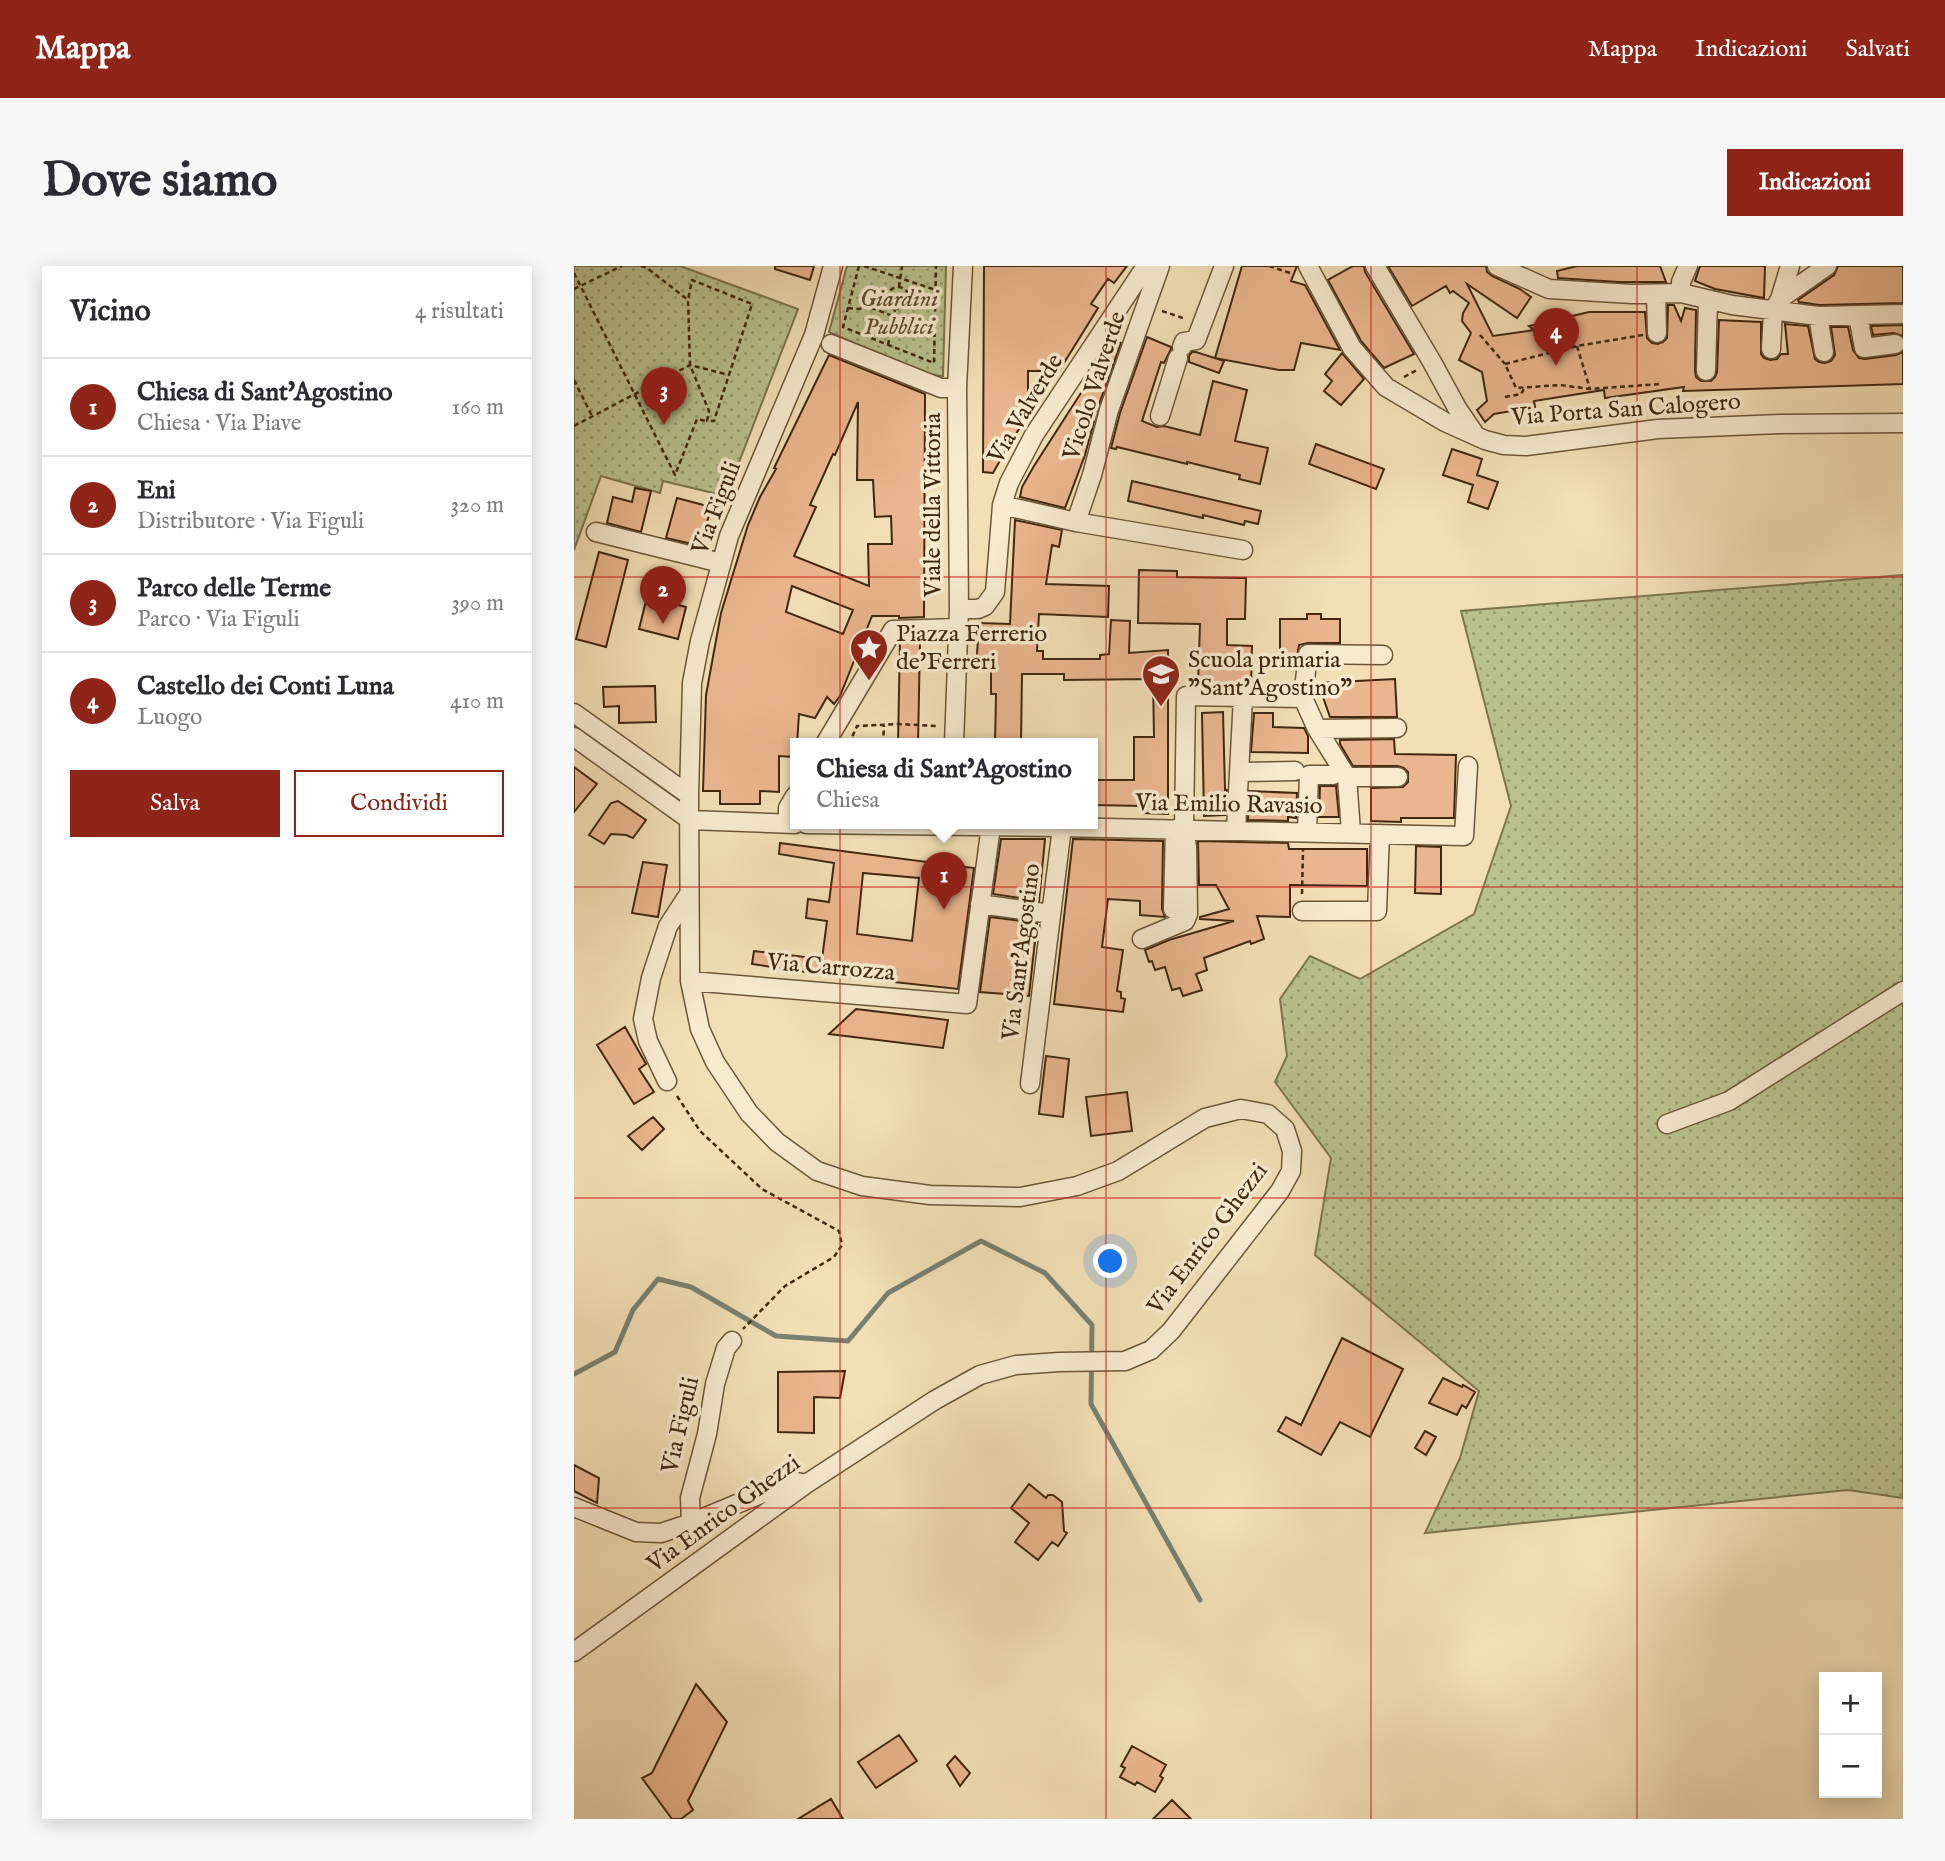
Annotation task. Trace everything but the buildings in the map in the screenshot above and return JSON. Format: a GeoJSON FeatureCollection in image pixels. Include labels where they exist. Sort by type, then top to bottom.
{"type":"FeatureCollection","features":[{"type":"Feature","properties":{"kind":"street","name":"Via Figuli"},"geometry":{"type":"LineString","coordinates":[[690,820],[692,683],[700,641],[729,536],[814,335],[833,266]]}},
{"type":"Feature","properties":{"kind":"street","name":"Viale della Vittoria"},"geometry":{"type":"LineString","coordinates":[[954,735],[959,609],[957,388],[963,266]]}},
{"type":"Feature","properties":{"kind":"street","name":"Via Valverde"},"geometry":{"type":"LineString","coordinates":[[959,609],[978,609],[985,606],[995,592],[1002,505],[1009,483],[1034,435],[1146,266]]}},
{"type":"Feature","properties":{"kind":"street","name":"Vicolo Valverde"},"geometry":{"type":"LineString","coordinates":[[1076,522],[1109,410],[1160,266]]}},
{"type":"Feature","properties":{"kind":"street"},"geometry":{"type":"LineString","coordinates":[[1160,416],[1223,266]]}},
{"type":"Feature","properties":{"kind":"street","name":"Via Porta San Calogero"},"geometry":{"type":"LineString","coordinates":[[1308,266],[1352,348],[1386,387],[1445,422],[1504,445],[1526,446],[1658,429],[1903,423]]}},
{"type":"Feature","properties":{"kind":"street"},"geometry":{"type":"LineString","coordinates":[[1376,266],[1457,408],[1476,436]]}},
{"type":"Feature","properties":{"kind":"street"},"geometry":{"type":"LineString","coordinates":[[1497,266],[1549,289],[1681,293],[1708,300],[1776,305],[1818,316],[1903,314]]}},
{"type":"Feature","properties":{"kind":"street"},"geometry":{"type":"LineString","coordinates":[[1681,293],[1681,282],[1688,266]]}},
{"type":"Feature","properties":{"kind":"street"},"geometry":{"type":"LineString","coordinates":[[1771,349],[1776,305],[1790,266]]}},
{"type":"Feature","properties":{"kind":"street"},"geometry":{"type":"LineString","coordinates":[[1776,305],[1827,266]]}},
{"type":"Feature","properties":{"kind":"street"},"geometry":{"type":"LineString","coordinates":[[1656,294],[1657,333]]}},
{"type":"Feature","properties":{"kind":"street"},"geometry":{"type":"LineString","coordinates":[[1706,372],[1708,300]]}},
{"type":"Feature","properties":{"kind":"street"},"geometry":{"type":"LineString","coordinates":[[1818,316],[1824,352]]}},
{"type":"Feature","properties":{"kind":"street"},"geometry":{"type":"LineString","coordinates":[[1858,316],[1864,348],[1895,344]]}},
{"type":"Feature","properties":{"kind":"street"},"geometry":{"type":"LineString","coordinates":[[831,344],[941,388],[957,388]]}},
{"type":"Feature","properties":{"kind":"street"},"geometry":{"type":"LineString","coordinates":[[1002,505],[1076,522],[1243,550]]}},
{"type":"Feature","properties":{"kind":"street"},"geometry":{"type":"LineString","coordinates":[[596,532],[721,563]]}},
{"type":"Feature","properties":{"kind":"street"},"geometry":{"type":"LineString","coordinates":[[829,738],[893,630],[958,628]]}},
{"type":"Feature","properties":{"kind":"street"},"geometry":{"type":"LineString","coordinates":[[1351,832],[1340,776],[1303,698],[1308,654],[1383,655]]}},
{"type":"Feature","properties":{"kind":"street"},"geometry":{"type":"LineString","coordinates":[[1173,909],[1186,696],[1303,698]]}},
{"type":"Feature","properties":{"kind":"street"},"geometry":{"type":"LineString","coordinates":[[1236,831],[1243,697]]}},
{"type":"Feature","properties":{"kind":"street"},"geometry":{"type":"LineString","coordinates":[[574,713],[689,795]]}},
{"type":"Feature","properties":{"kind":"street"},"geometry":{"type":"LineString","coordinates":[[1317,729],[1397,727]]}},
{"type":"Feature","properties":{"kind":"street"},"geometry":{"type":"LineString","coordinates":[[574,737],[690,820]]}},
{"type":"Feature","properties":{"kind":"street","name":"Via Emilio Ravasio"},"geometry":{"type":"LineString","coordinates":[[1098,828],[1464,836],[1468,766]]}},
{"type":"Feature","properties":{"kind":"street"},"geometry":{"type":"LineString","coordinates":[[1239,772],[1295,771]]}},
{"type":"Feature","properties":{"kind":"street"},"geometry":{"type":"LineString","coordinates":[[1307,831],[1309,775],[1398,777]]}},
{"type":"Feature","properties":{"kind":"street","name":"Via Emilio Ravasio"},"geometry":{"type":"LineString","coordinates":[[690,820],[790,824]]}},
{"type":"Feature","properties":{"kind":"street","name":"Via Enrico Ghezzi"},"geometry":{"type":"LineString","coordinates":[[574,1652],[806,1485],[935,1400],[979,1376],[1016,1365],[1125,1361],[1151,1350],[1171,1331],[1280,1191],[1291,1171],[1292,1151],[1285,1129],[1268,1114],[1241,1109],[1205,1118],[1118,1171],[1077,1186],[1020,1197],[930,1195],[862,1186],[817,1171],[777,1142],[749,1112],[715,1062],[700,1029],[690,981],[690,820]]}},
{"type":"Feature","properties":{"kind":"street"},"geometry":{"type":"LineString","coordinates":[[991,829],[980,904],[1051,914]]}},
{"type":"Feature","properties":{"kind":"street","name":"Via Sant'Agostino"},"geometry":{"type":"LineString","coordinates":[[1030,1084],[1062,829]]}},
{"type":"Feature","properties":{"kind":"street"},"geometry":{"type":"LineString","coordinates":[[1142,939],[1185,921],[1188,914],[1187,847],[1179,829]]}},
{"type":"Feature","properties":{"kind":"street"},"geometry":{"type":"LineString","coordinates":[[1302,911],[1377,912],[1380,834]]}},
{"type":"Feature","properties":{"kind":"street"},"geometry":{"type":"LineString","coordinates":[[667,1081],[648,1041],[643,1019],[651,978],[668,926],[689,894]]}},
{"type":"Feature","properties":{"kind":"street","name":"Via Carrozza"},"geometry":{"type":"LineString","coordinates":[[690,981],[967,1004],[980,904]]}},
{"type":"Feature","properties":{"kind":"street"},"geometry":{"type":"LineString","coordinates":[[1667,1124],[1729,1101],[1903,991]]}},
{"type":"Feature","properties":{"kind":"street","name":"Via Figuli"},"geometry":{"type":"LineString","coordinates":[[691,1524],[690,1498],[707,1434],[715,1384],[726,1348],[732,1340]]}},
{"type":"Feature","properties":{"kind":"street"},"geometry":{"type":"LineString","coordinates":[[574,1507],[636,1532],[661,1533],[691,1524],[792,1481],[806,1485]]}},
{"type":"Feature","properties":{"kind":"path"},"geometry":{"type":"LineString","coordinates":[[574,289],[622,266]]}},
{"type":"Feature","properties":{"kind":"path"},"geometry":{"type":"LineString","coordinates":[[641,266],[688,300]]}},
{"type":"Feature","properties":{"kind":"path"},"geometry":{"type":"LineString","coordinates":[[859,266],[843,327],[934,363],[936,266]]}},
{"type":"Feature","properties":{"kind":"path"},"geometry":{"type":"LineString","coordinates":[[864,266],[936,290]]}},
{"type":"Feature","properties":{"kind":"path"},"geometry":{"type":"LineString","coordinates":[[899,287],[902,266]]}},
{"type":"Feature","properties":{"kind":"path"},"geometry":{"type":"LineString","coordinates":[[574,274],[675,475],[697,419],[707,421],[714,421],[752,304],[692,280],[688,300],[690,365],[709,411],[707,421]]}},
{"type":"Feature","properties":{"kind":"path"},"geometry":{"type":"LineString","coordinates":[[899,287],[907,291],[909,301],[903,309],[895,309],[889,306],[887,296],[893,288],[899,287]]}},
{"type":"Feature","properties":{"kind":"path"},"geometry":{"type":"LineString","coordinates":[[848,308],[860,309],[864,305],[934,332]]}},
{"type":"Feature","properties":{"kind":"path"},"geometry":{"type":"LineString","coordinates":[[883,365],[895,309]]}},
{"type":"Feature","properties":{"kind":"path"},"geometry":{"type":"LineString","coordinates":[[1156,309],[1189,342]]}},
{"type":"Feature","properties":{"kind":"path"},"geometry":{"type":"LineString","coordinates":[[1480,335],[1505,364],[1516,388],[1560,385],[1590,389],[1660,384]]}},
{"type":"Feature","properties":{"kind":"path"},"geometry":{"type":"LineString","coordinates":[[1505,364],[1577,346],[1635,337]]}},
{"type":"Feature","properties":{"kind":"path"},"geometry":{"type":"LineString","coordinates":[[1577,346],[1590,389]]}},
{"type":"Feature","properties":{"kind":"path"},"geometry":{"type":"LineString","coordinates":[[1386,387],[1432,362]]}},
{"type":"Feature","properties":{"kind":"path"},"geometry":{"type":"LineString","coordinates":[[574,426],[690,365],[729,375]]}},
{"type":"Feature","properties":{"kind":"path"},"geometry":{"type":"LineString","coordinates":[[574,380],[592,416]]}},
{"type":"Feature","properties":{"kind":"path"},"geometry":{"type":"LineString","coordinates":[[1504,397],[1521,394],[1525,387]]}},
{"type":"Feature","properties":{"kind":"path"},"geometry":{"type":"LineString","coordinates":[[852,738],[857,726],[884,724],[954,735]]}},
{"type":"Feature","properties":{"kind":"path"},"geometry":{"type":"LineString","coordinates":[[883,738],[884,724]]}},
{"type":"Feature","properties":{"kind":"path"},"geometry":{"type":"LineString","coordinates":[[1302,911],[1303,856]]}},
{"type":"Feature","properties":{"kind":"path"},"geometry":{"type":"LineString","coordinates":[[667,1081],[700,1131],[762,1189],[839,1231],[842,1245],[834,1257],[785,1286],[732,1340]]}},
{"type":"Feature","properties":{"kind":"green space"},"geometry":{"type":"Polygon","coordinates":[[[574,266],[680,266],[798,309],[726,496],[663,481],[660,493],[601,476],[574,550],[574,266]]]}},
{"type":"Feature","properties":{"kind":"green space","name":"Giardini Pubblici"},"geometry":{"type":"Polygon","coordinates":[[[847,266],[946,266],[943,376],[928,375],[829,332],[847,266]]]}},
{"type":"Feature","properties":{"kind":"green space"},"geometry":{"type":"Polygon","coordinates":[[[1903,575],[1903,1498],[1848,1490],[1425,1533],[1460,1458],[1479,1391],[1315,1255],[1331,1158],[1275,1082],[1287,1056],[1280,999],[1310,956],[1360,979],[1474,914],[1511,806],[1461,611],[1903,575]]]}},
{"type":"Feature","properties":{"kind":"waterway"},"geometry":{"type":"LineString","coordinates":[[574,1374],[615,1352],[633,1310],[658,1279],[691,1287],[776,1336],[848,1341],[888,1293],[981,1241],[1045,1273],[1092,1325],[1091,1404],[1200,1600]]}},
{"type":"Feature","properties":{"kind":"place","name":"Castello dei Conti Luna"},"geometry":{"type":"Point","coordinates":[1556,366]}},
{"type":"Feature","properties":{"kind":"place","name":"Parco delle Terme"},"geometry":{"type":"Point","coordinates":[664,425]}},
{"type":"Feature","properties":{"kind":"place","name":"Eni"},"geometry":{"type":"Point","coordinates":[663,624]}},
{"type":"Feature","properties":{"kind":"place","name":"Piazza Ferrerio de'Ferreri"},"geometry":{"type":"Point","coordinates":[869,682]}},
{"type":"Feature","properties":{"kind":"place","name":"Scuola primaria \"Sant'Agostino\""},"geometry":{"type":"Point","coordinates":[1161,708]}},
{"type":"Feature","properties":{"kind":"place","name":"Chiesa di Sant'Agostino"},"geometry":{"type":"Point","coordinates":[944,910]}}]}
